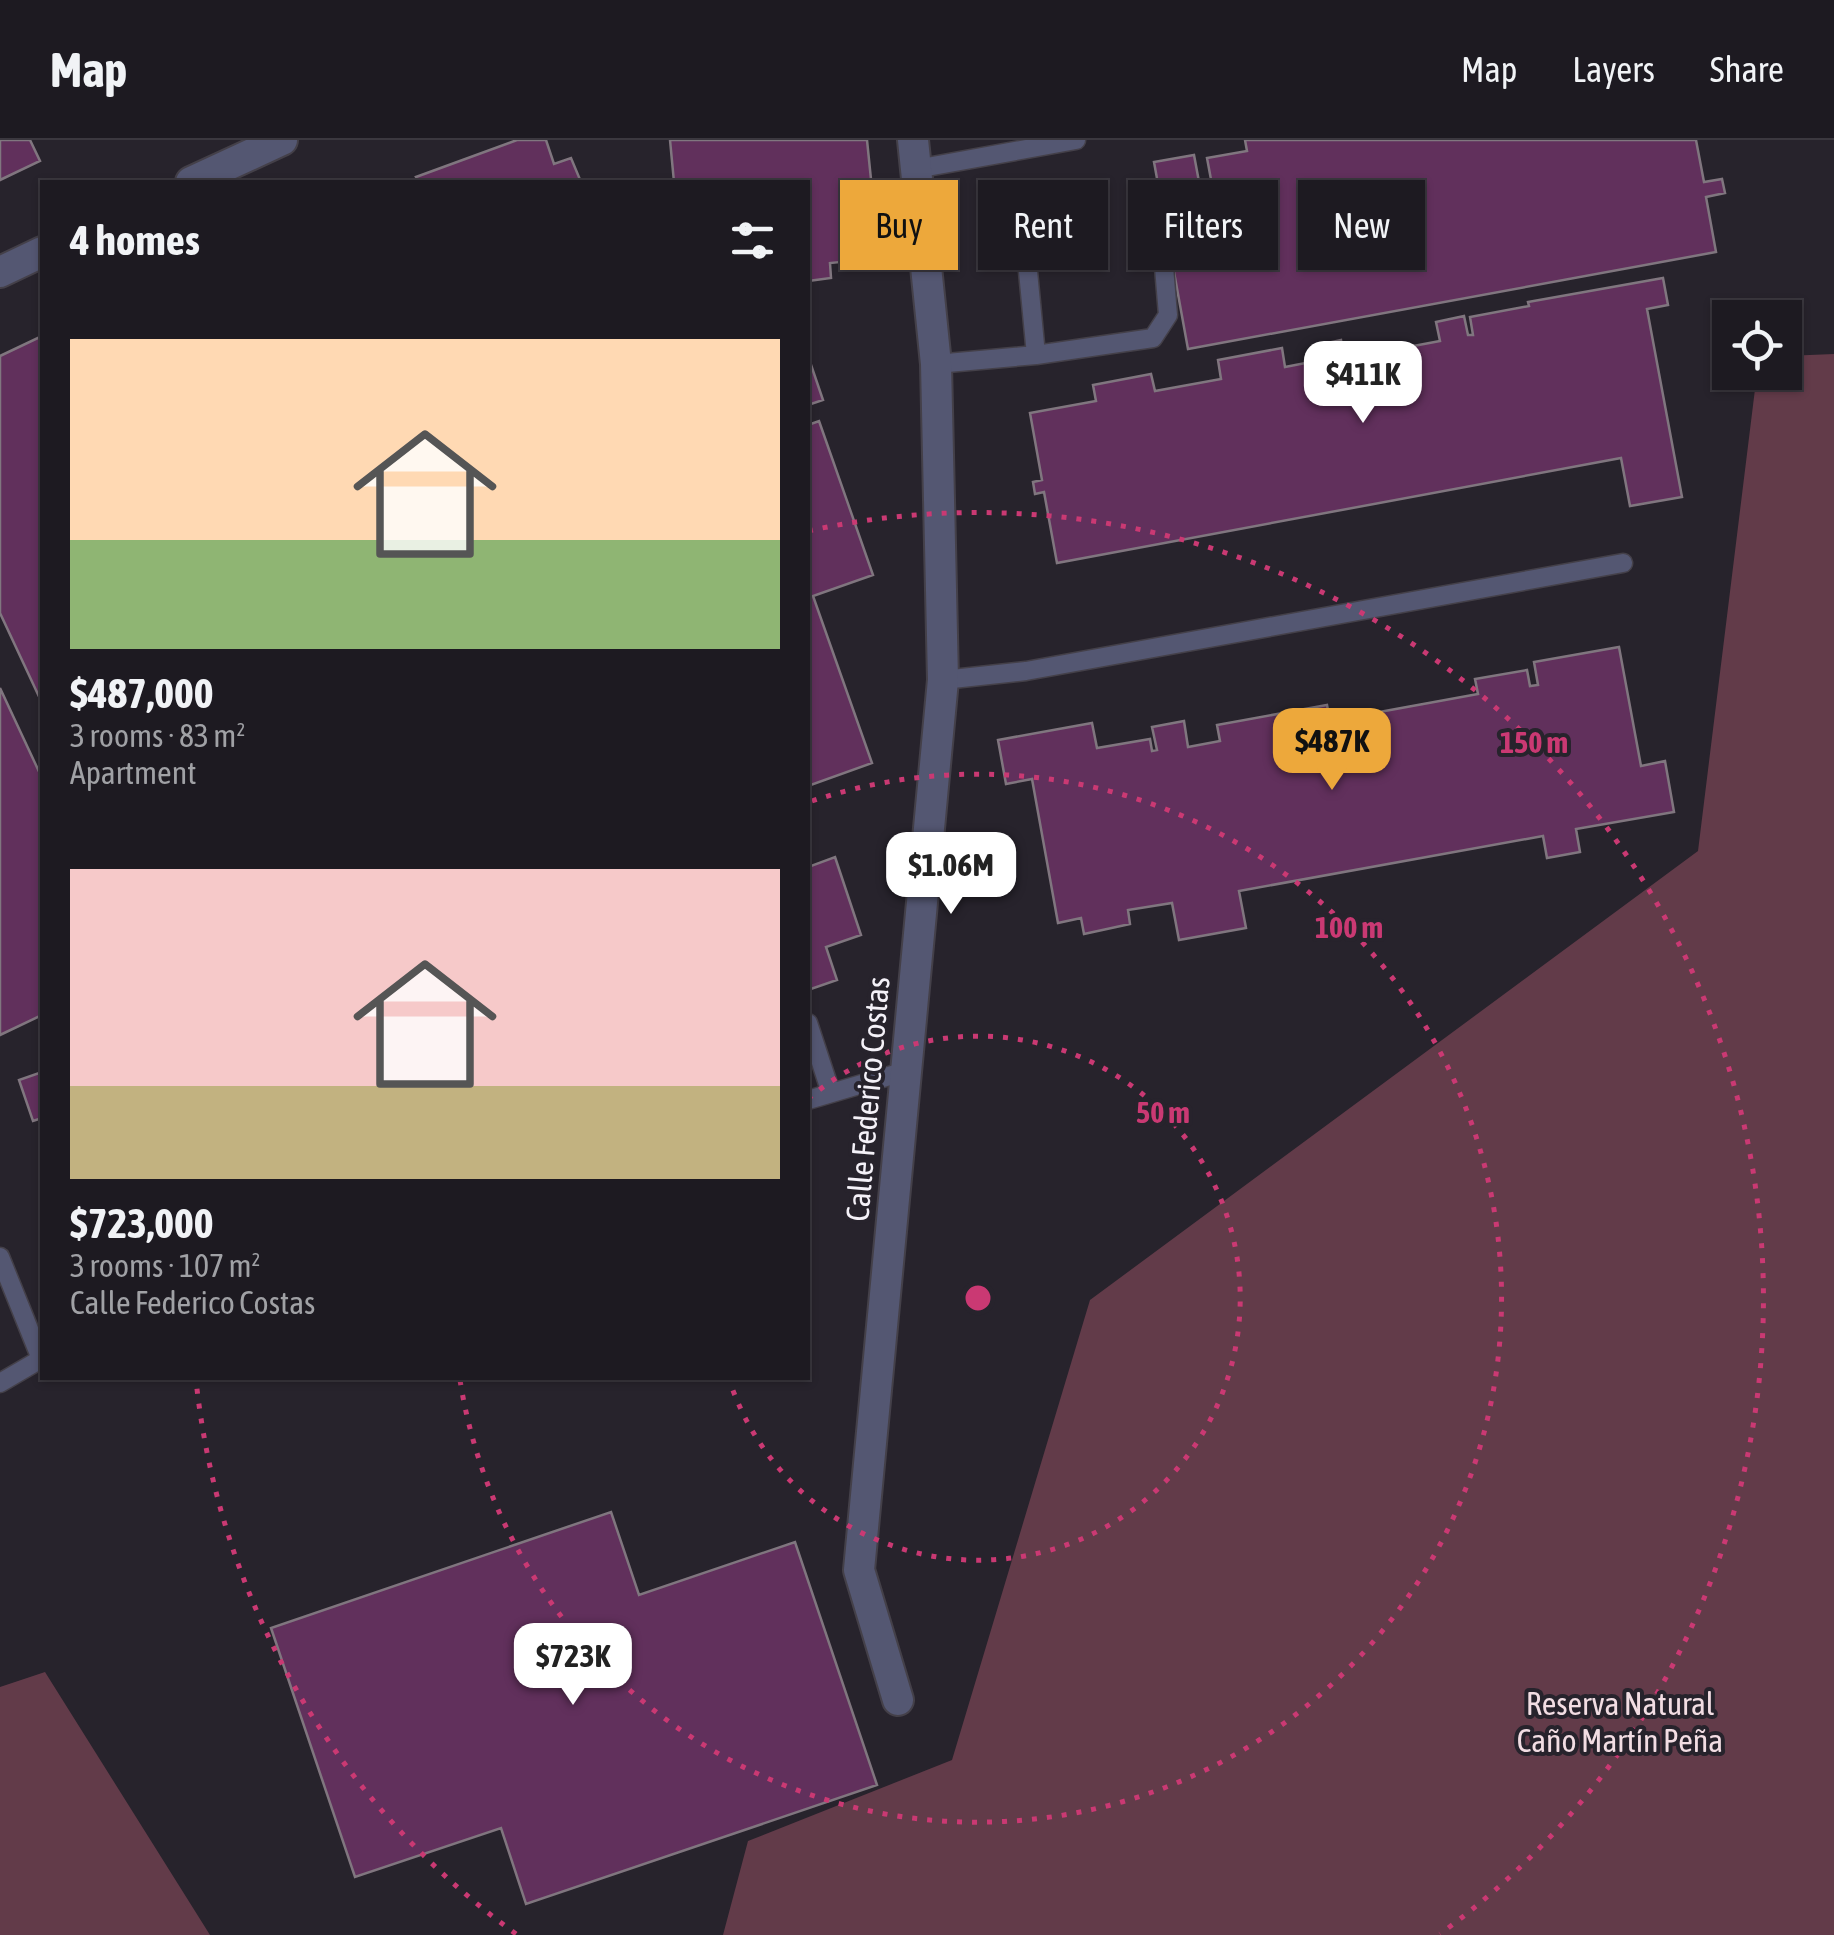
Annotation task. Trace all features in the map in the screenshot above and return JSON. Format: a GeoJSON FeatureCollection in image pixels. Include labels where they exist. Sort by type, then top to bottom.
{"type":"FeatureCollection","features":[{"type":"Feature","properties":{"kind":"street"},"geometry":{"type":"LineString","coordinates":[[195,180],[282,140]]}},
{"type":"Feature","properties":{"kind":"street","name":"Calle Federico Costas"},"geometry":{"type":"LineString","coordinates":[[898,1700],[859,1570],[943,680],[936,364],[914,155]]}},
{"type":"Feature","properties":{"kind":"street"},"geometry":{"type":"LineString","coordinates":[[0,272],[40,253]]}},
{"type":"Feature","properties":{"kind":"lane"},"geometry":{"type":"LineString","coordinates":[[914,155],[1076,140]]}},
{"type":"Feature","properties":{"kind":"lane"},"geometry":{"type":"LineString","coordinates":[[1028,270],[1036,354]]}},
{"type":"Feature","properties":{"kind":"lane"},"geometry":{"type":"LineString","coordinates":[[936,364],[1153,338],[1168,316],[1164,270]]}},
{"type":"Feature","properties":{"kind":"lane"},"geometry":{"type":"LineString","coordinates":[[943,680],[1026,671],[1623,563]]}},
{"type":"Feature","properties":{"kind":"lane"},"geometry":{"type":"LineString","coordinates":[[810,1029],[831,1093]]}},
{"type":"Feature","properties":{"kind":"lane"},"geometry":{"type":"LineString","coordinates":[[810,1099],[906,1071]]}},
{"type":"Feature","properties":{"kind":"lane"},"geometry":{"type":"LineString","coordinates":[[0,1257],[40,1353]]}},
{"type":"Feature","properties":{"kind":"lane"},"geometry":{"type":"LineString","coordinates":[[0,1383],[40,1359]]}},
{"type":"Feature","properties":{"kind":"green space","name":"Reserva Natural Caño Martín Peña"},"geometry":{"type":"Polygon","coordinates":[[[1834,354],[1834,1935],[723,1935],[748,1841],[952,1760],[1090,1300],[1698,851],[1755,390],[1802,390],[1802,355],[1834,354]]]}},
{"type":"Feature","properties":{"kind":"green space"},"geometry":{"type":"Polygon","coordinates":[[[45,1672],[210,1935],[0,1935],[0,1687],[45,1672]]]}},
{"type":"Feature","properties":{"kind":"building"},"geometry":{"type":"Polygon","coordinates":[[[0,140],[30,140],[40,161],[0,180],[0,140]]]}},
{"type":"Feature","properties":{"kind":"building"},"geometry":{"type":"Polygon","coordinates":[[[517,140],[546,140],[554,164],[571,158],[580,180],[418,180],[416,177],[517,140]]]}},
{"type":"Feature","properties":{"kind":"building"},"geometry":{"type":"Polygon","coordinates":[[[670,140],[867,140],[871,180],[840,180],[840,262],[830,263],[831,278],[810,281],[810,180],[674,180],[670,140]]]}},
{"type":"Feature","properties":{"kind":"building"},"geometry":{"type":"Polygon","coordinates":[[[1245,140],[1696,140],[1704,182],[1722,179],[1725,193],[1706,197],[1716,252],[1188,349],[1174,270],[1278,270],[1278,180],[1211,180],[1207,158],[1247,151],[1245,140]]]}},
{"type":"Feature","properties":{"kind":"building"},"geometry":{"type":"Polygon","coordinates":[[[1194,155],[1199,180],[1157,180],[1154,162],[1194,155]]]}},
{"type":"Feature","properties":{"kind":"building"},"geometry":{"type":"Polygon","coordinates":[[[1663,278],[1668,305],[1647,309],[1682,497],[1630,506],[1621,458],[1057,563],[1044,492],[1035,494],[1033,482],[1042,480],[1030,413],[1096,401],[1093,385],[1151,374],[1155,391],[1221,379],[1218,360],[1282,348],[1285,367],[1316,361],[1314,346],[1341,340],[1344,359],[1440,341],[1436,322],[1464,316],[1468,335],[1473,335],[1470,317],[1529,306],[1528,302],[1663,278]]]}},
{"type":"Feature","properties":{"kind":"building"},"geometry":{"type":"Polygon","coordinates":[[[40,337],[40,699],[0,613],[0,356],[40,337]]]}},
{"type":"Feature","properties":{"kind":"building"},"geometry":{"type":"Polygon","coordinates":[[[810,362],[823,400],[810,404],[810,362]]]}},
{"type":"Feature","properties":{"kind":"building"},"geometry":{"type":"Polygon","coordinates":[[[819,421],[873,575],[813,596],[872,763],[810,785],[810,424],[819,421]]]}},
{"type":"Feature","properties":{"kind":"building"},"geometry":{"type":"Polygon","coordinates":[[[1619,647],[1641,766],[1665,761],[1674,812],[1576,829],[1580,852],[1547,858],[1543,836],[1239,891],[1246,928],[1179,940],[1172,903],[1128,910],[1130,924],[1084,934],[1081,918],[1058,923],[1032,779],[1006,784],[998,740],[1092,723],[1097,748],[1150,739],[1152,751],[1157,750],[1152,727],[1184,721],[1188,747],[1220,741],[1217,725],[1327,705],[1330,721],[1478,694],[1475,679],[1527,670],[1530,686],[1538,685],[1534,662],[1619,647]]]}},
{"type":"Feature","properties":{"kind":"building"},"geometry":{"type":"Polygon","coordinates":[[[0,688],[40,774],[40,1016],[0,1035],[0,688]]]}},
{"type":"Feature","properties":{"kind":"building"},"geometry":{"type":"Polygon","coordinates":[[[835,857],[861,935],[826,947],[837,980],[810,989],[810,866],[835,857]]]}},
{"type":"Feature","properties":{"kind":"building"},"geometry":{"type":"Polygon","coordinates":[[[40,1073],[40,1119],[33,1121],[19,1080],[40,1073]]]}},
{"type":"Feature","properties":{"kind":"building"},"geometry":{"type":"Polygon","coordinates":[[[611,1512],[639,1595],[795,1542],[877,1785],[526,1904],[501,1828],[355,1877],[271,1628],[611,1512]]]}}]}
